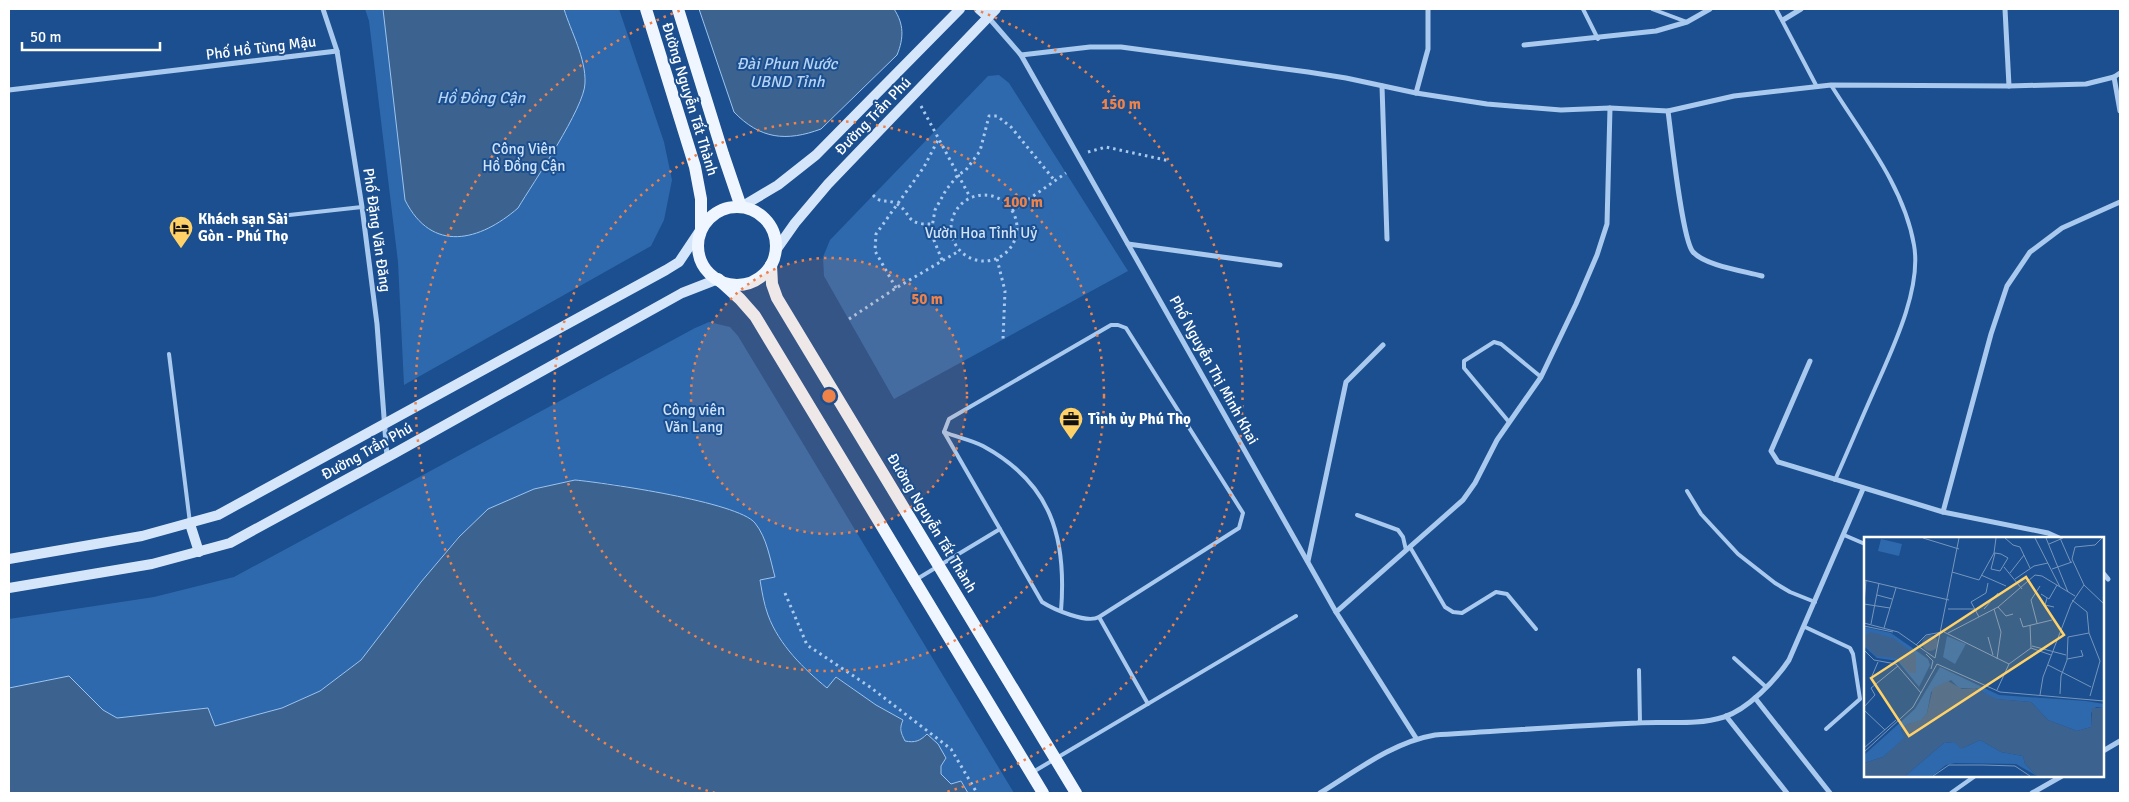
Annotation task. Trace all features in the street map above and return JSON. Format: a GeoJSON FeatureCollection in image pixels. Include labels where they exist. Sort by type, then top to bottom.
{"type":"FeatureCollection","features":[{"type":"Feature","properties":{"kind":"main road","name":"Đường Nguyễn Tất Thành"},"geometry":{"type":"LineString","coordinates":[[646,9],[695,167],[701,199],[701,229]]}},
{"type":"Feature","properties":{"kind":"main road","name":"Đường Nguyễn Tất Thành"},"geometry":{"type":"LineString","coordinates":[[678,9],[741,206]]}},
{"type":"Feature","properties":{"kind":"main road","name":"Đường Trần Phú"},"geometry":{"type":"LineString","coordinates":[[741,206],[778,185],[816,155],[960,9]]}},
{"type":"Feature","properties":{"kind":"main road"},"geometry":{"type":"LineString","coordinates":[[979,9],[988,17]]}},
{"type":"Feature","properties":{"kind":"main road","name":"Đường Trần Phú"},"geometry":{"type":"LineString","coordinates":[[776,250],[795,223],[828,184],[996,9]]}},
{"type":"Feature","properties":{"kind":"main road"},"geometry":{"type":"LineString","coordinates":[[718,280],[733,284],[748,283],[761,276],[771,265],[776,250],[774,235],[768,221],[756,211],[741,206],[729,207],[718,211],[708,219],[701,229],[698,246],[705,268],[718,280],[740,299],[755,316],[1043,793]]}},
{"type":"Feature","properties":{"kind":"main road","name":"Đường Trần Phú"},"geometry":{"type":"LineString","coordinates":[[9,559],[142,536],[218,515],[674,266],[701,229]]}},
{"type":"Feature","properties":{"kind":"main road","name":"Đường Nguyễn Tất Thành"},"geometry":{"type":"LineString","coordinates":[[771,265],[772,284],[777,298],[1076,793]]}},
{"type":"Feature","properties":{"kind":"main road","name":"Đường Trần Phú"},"geometry":{"type":"LineString","coordinates":[[9,588],[152,564],[230,543],[682,294],[718,280]]}},
{"type":"Feature","properties":{"kind":"main road"},"geometry":{"type":"LineString","coordinates":[[190,524],[198,552]]}},
{"type":"Feature","properties":{"kind":"street","name":"Phố Đặng Văn Đăng"},"geometry":{"type":"LineString","coordinates":[[323,9],[337,51],[362,207],[377,324],[386,458]]}},
{"type":"Feature","properties":{"kind":"street"},"geometry":{"type":"LineString","coordinates":[[1416,94],[1428,49],[1428,9]]}},
{"type":"Feature","properties":{"kind":"street"},"geometry":{"type":"LineString","coordinates":[[1524,45],[1656,32],[1686,22],[1710,9]]}},
{"type":"Feature","properties":{"kind":"street"},"geometry":{"type":"LineString","coordinates":[[1783,20],[1801,9]]}},
{"type":"Feature","properties":{"kind":"street"},"geometry":{"type":"LineString","coordinates":[[2005,9],[2009,86]]}},
{"type":"Feature","properties":{"kind":"street","name":"Phố Nguyễn Thị Minh Khai"},"geometry":{"type":"LineString","coordinates":[[988,17],[1021,55],[1336,612],[1416,738]]}},
{"type":"Feature","properties":{"kind":"street"},"geometry":{"type":"LineString","coordinates":[[1021,55],[1090,48],[1121,48],[1308,72],[1416,94],[1486,104],[1561,110],[1610,108],[1668,111],[1734,96],[1831,85],[2009,86],[2086,84],[2114,77],[2120,73]]}},
{"type":"Feature","properties":{"kind":"street","name":"Phố Hồ Tùng Mậu"},"geometry":{"type":"LineString","coordinates":[[9,90],[337,51]]}},
{"type":"Feature","properties":{"kind":"street"},"geometry":{"type":"LineString","coordinates":[[2114,77],[2120,111]]}},
{"type":"Feature","properties":{"kind":"street"},"geometry":{"type":"LineString","coordinates":[[1382,86],[1387,240]]}},
{"type":"Feature","properties":{"kind":"street"},"geometry":{"type":"LineString","coordinates":[[1336,612],[1463,500],[1475,483],[1489,454],[1509,422],[1541,377],[1583,288],[1597,255],[1606,224],[1610,108]]}},
{"type":"Feature","properties":{"kind":"street"},"geometry":{"type":"LineString","coordinates":[[1668,111],[1684,221],[1688,241],[1693,251],[1708,261],[1762,276]]}},
{"type":"Feature","properties":{"kind":"street"},"geometry":{"type":"LineString","coordinates":[[1943,512],[1991,334],[2007,286],[2030,252],[2062,228],[2120,202]]}},
{"type":"Feature","properties":{"kind":"street"},"geometry":{"type":"LineString","coordinates":[[1128,244],[1280,265]]}},
{"type":"Feature","properties":{"kind":"street"},"geometry":{"type":"LineString","coordinates":[[1308,561],[1346,382],[1383,345]]}},
{"type":"Feature","properties":{"kind":"street"},"geometry":{"type":"LineString","coordinates":[[1810,361],[1771,451],[1778,462],[1943,512],[2056,537]]}},
{"type":"Feature","properties":{"kind":"street"},"geometry":{"type":"LineString","coordinates":[[1320,793],[1390,750],[1416,738],[1435,735],[1640,723],[1698,722],[1726,716],[1766,688],[1777,678],[1790,660],[1863,488]]}},
{"type":"Feature","properties":{"kind":"street"},"geometry":{"type":"LineString","coordinates":[[2104,575],[2108,579]]}},
{"type":"Feature","properties":{"kind":"street"},"geometry":{"type":"LineString","coordinates":[[1754,698],[1830,793]]}},
{"type":"Feature","properties":{"kind":"street"},"geometry":{"type":"LineString","coordinates":[[1726,716],[1787,793]]}},
{"type":"Feature","properties":{"kind":"street"},"geometry":{"type":"LineString","coordinates":[[2104,750],[2120,741]]}},
{"type":"Feature","properties":{"kind":"street"},"geometry":{"type":"LineString","coordinates":[[2032,793],[2060,777]]}},
{"type":"Feature","properties":{"kind":"lane"},"geometry":{"type":"LineString","coordinates":[[1583,9],[1598,39]]}},
{"type":"Feature","properties":{"kind":"lane"},"geometry":{"type":"LineString","coordinates":[[1652,9],[1686,22]]}},
{"type":"Feature","properties":{"kind":"lane"},"geometry":{"type":"LineString","coordinates":[[1776,9],[1817,87]]}},
{"type":"Feature","properties":{"kind":"lane"},"geometry":{"type":"LineString","coordinates":[[1831,85],[1891,179],[1904,210],[1914,246],[1914,281],[1899,334],[1835,480]]}},
{"type":"Feature","properties":{"kind":"lane"},"geometry":{"type":"LineString","coordinates":[[271,217],[362,207]]}},
{"type":"Feature","properties":{"kind":"lane"},"geometry":{"type":"LineString","coordinates":[[1111,325],[1118,325],[1126,328],[1243,513],[1239,528],[1099,617],[1088,620],[1042,602],[944,432],[949,419],[1111,325]]}},
{"type":"Feature","properties":{"kind":"lane"},"geometry":{"type":"LineString","coordinates":[[1509,422],[1464,368],[1464,361],[1494,342],[1501,344],[1541,377]]}},
{"type":"Feature","properties":{"kind":"lane"},"geometry":{"type":"LineString","coordinates":[[169,354],[190,524]]}},
{"type":"Feature","properties":{"kind":"lane"},"geometry":{"type":"LineString","coordinates":[[944,432],[982,445],[1011,464],[1032,484],[1051,516],[1060,549],[1064,580],[1061,611]]}},
{"type":"Feature","properties":{"kind":"lane"},"geometry":{"type":"LineString","coordinates":[[1687,492],[1701,514],[1738,554],[1775,583],[1790,592],[1815,602]]}},
{"type":"Feature","properties":{"kind":"lane"},"geometry":{"type":"LineString","coordinates":[[1357,515],[1398,530],[1445,607],[1453,612],[1462,613],[1496,592],[1507,594],[1536,628]]}},
{"type":"Feature","properties":{"kind":"lane"},"geometry":{"type":"LineString","coordinates":[[915,581],[1000,529]]}},
{"type":"Feature","properties":{"kind":"lane"},"geometry":{"type":"LineString","coordinates":[[1844,535],[1864,544]]}},
{"type":"Feature","properties":{"kind":"lane"},"geometry":{"type":"LineString","coordinates":[[1031,774],[1296,616]]}},
{"type":"Feature","properties":{"kind":"lane"},"geometry":{"type":"LineString","coordinates":[[1099,617],[1148,704]]}},
{"type":"Feature","properties":{"kind":"lane"},"geometry":{"type":"LineString","coordinates":[[1805,627],[1850,648],[1853,654],[1860,699]]}},
{"type":"Feature","properties":{"kind":"lane"},"geometry":{"type":"LineString","coordinates":[[1734,658],[1766,688]]}},
{"type":"Feature","properties":{"kind":"lane"},"geometry":{"type":"LineString","coordinates":[[1639,670],[1640,723]]}},
{"type":"Feature","properties":{"kind":"lane"},"geometry":{"type":"LineString","coordinates":[[1826,728],[1864,696]]}},
{"type":"Feature","properties":{"kind":"lane"},"geometry":{"type":"LineString","coordinates":[[1952,793],[1974,777]]}},
{"type":"Feature","properties":{"kind":"path"},"geometry":{"type":"LineString","coordinates":[[915,94],[970,198]]}},
{"type":"Feature","properties":{"kind":"path"},"geometry":{"type":"LineString","coordinates":[[942,260],[931,233],[931,224],[935,210],[946,190],[958,175],[966,170],[980,151],[989,116],[997,116],[1011,127],[1055,181]]}},
{"type":"Feature","properties":{"kind":"path"},"geometry":{"type":"LineString","coordinates":[[896,288],[875,251],[876,234],[924,168],[939,138]]}},
{"type":"Feature","properties":{"kind":"path"},"geometry":{"type":"LineString","coordinates":[[1078,156],[1096,149],[1106,148],[1170,161]]}},
{"type":"Feature","properties":{"kind":"path"},"geometry":{"type":"LineString","coordinates":[[1012,211],[1066,173]]}},
{"type":"Feature","properties":{"kind":"path"},"geometry":{"type":"LineString","coordinates":[[873,195],[878,201],[898,204],[912,222],[931,224]]}},
{"type":"Feature","properties":{"kind":"path"},"geometry":{"type":"LineString","coordinates":[[991,196],[1005,202],[1012,211],[1016,221],[1015,238],[1010,248],[997,259],[974,260],[959,251],[952,237],[951,222],[958,207],[970,198],[991,196]]}},
{"type":"Feature","properties":{"kind":"path"},"geometry":{"type":"LineString","coordinates":[[848,320],[896,288],[959,251]]}},
{"type":"Feature","properties":{"kind":"path"},"geometry":{"type":"LineString","coordinates":[[997,259],[1005,290],[1003,339]]}},
{"type":"Feature","properties":{"kind":"path"},"geometry":{"type":"LineString","coordinates":[[784,593],[807,646],[870,687],[951,749],[977,793]]}},
{"type":"Feature","properties":{"kind":"green space","name":"Công Viên Hồ Đồng Cận"},"geometry":{"type":"Polygon","coordinates":[[[365,9],[619,9],[664,142],[672,180],[664,220],[651,246],[404,385],[398,262],[369,21],[365,9]]]}},
{"type":"Feature","properties":{"kind":"green space","name":"Vườn Hoa Tỉnh Uỷ"},"geometry":{"type":"Polygon","coordinates":[[[999,75],[1009,83],[1128,271],[894,399],[824,276],[823,257],[830,240],[988,76],[999,75]]]}},
{"type":"Feature","properties":{"kind":"green space","name":"Công viên Văn Lang"},"geometry":{"type":"Polygon","coordinates":[[[709,322],[730,327],[738,336],[1014,793],[968,793],[961,781],[951,784],[941,774],[941,766],[946,758],[926,735],[917,741],[905,741],[901,731],[903,720],[876,705],[837,677],[828,689],[810,673],[785,645],[768,614],[760,580],[775,577],[721,507],[614,484],[575,480],[534,489],[458,537],[361,660],[320,691],[282,708],[214,726],[208,708],[117,718],[103,710],[69,676],[9,688],[9,619],[154,597],[234,577],[709,322]]]}},
{"type":"Feature","properties":{"kind":"water","name":"Hồ Đồng Cận"},"geometry":{"type":"Polygon","coordinates":[[[383,9],[564,9],[583,64],[585,83],[583,94],[568,127],[518,208],[488,228],[473,234],[457,237],[443,235],[429,229],[416,217],[405,200],[383,9]]]}},
{"type":"Feature","properties":{"kind":"water","name":"Đài Phun Nước UBND Tỉnh"},"geometry":{"type":"Polygon","coordinates":[[[699,9],[894,9],[900,20],[902,31],[901,43],[897,55],[821,129],[796,136],[774,136],[754,128],[734,112],[699,9]]]}},
{"type":"Feature","properties":{"kind":"water"},"geometry":{"type":"Polygon","coordinates":[[[575,480],[641,489],[699,501],[744,515],[755,523],[765,542],[775,577],[760,580],[764,602],[773,626],[785,646],[827,688],[836,677],[876,705],[903,720],[901,731],[905,741],[917,741],[927,734],[938,744],[946,758],[941,766],[941,774],[951,784],[961,781],[968,793],[9,793],[9,688],[69,676],[103,710],[117,718],[208,708],[215,726],[282,708],[320,691],[361,660],[421,582],[459,537],[488,509],[534,489],[575,480]]]}},
{"type":"Feature","properties":{"kind":"place","name":"Khách sạn Sài Gòn - Phú Thọ"},"geometry":{"type":"Point","coordinates":[181,249]}},
{"type":"Feature","properties":{"kind":"place","name":"Tỉnh ủy Phú Thọ"},"geometry":{"type":"Point","coordinates":[1071,440]}}]}
